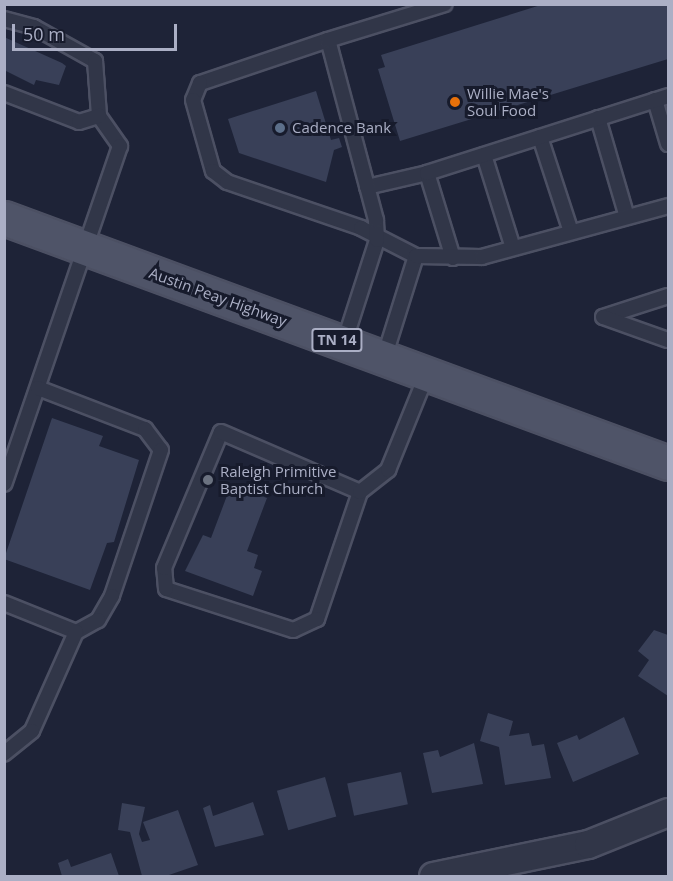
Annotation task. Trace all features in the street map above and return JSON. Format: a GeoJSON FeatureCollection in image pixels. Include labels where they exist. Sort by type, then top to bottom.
{"type":"FeatureCollection","features":[{"type":"Feature","properties":{"kind":"main road","name":"Austin Peay Highway"},"geometry":{"type":"LineString","coordinates":[[4,218],[669,463]]}},
{"type":"Feature","properties":{"kind":"street"},"geometry":{"type":"LineString","coordinates":[[434,876],[588,844],[669,812]]}},
{"type":"Feature","properties":{"kind":"lane"},"geometry":{"type":"LineString","coordinates":[[445,4],[200,83],[193,100],[213,171],[220,178],[362,228],[377,240],[416,256],[453,258],[513,248],[669,206]]}},
{"type":"Feature","properties":{"kind":"lane"},"geometry":{"type":"LineString","coordinates":[[4,19],[34,27],[95,61],[99,116],[120,146],[82,247],[38,388],[4,484]]}},
{"type":"Feature","properties":{"kind":"lane"},"geometry":{"type":"LineString","coordinates":[[328,40],[367,187],[377,240],[344,343]]}},
{"type":"Feature","properties":{"kind":"lane"},"geometry":{"type":"LineString","coordinates":[[4,93],[79,122],[99,116]]}},
{"type":"Feature","properties":{"kind":"lane"},"geometry":{"type":"LineString","coordinates":[[367,187],[427,173],[662,98],[669,144]]}},
{"type":"Feature","properties":{"kind":"lane"},"geometry":{"type":"LineString","coordinates":[[598,118],[627,217]]}},
{"type":"Feature","properties":{"kind":"lane"},"geometry":{"type":"LineString","coordinates":[[540,137],[571,232]]}},
{"type":"Feature","properties":{"kind":"lane"},"geometry":{"type":"LineString","coordinates":[[484,155],[513,248]]}},
{"type":"Feature","properties":{"kind":"lane"},"geometry":{"type":"LineString","coordinates":[[427,173],[453,258]]}},
{"type":"Feature","properties":{"kind":"lane"},"geometry":{"type":"LineString","coordinates":[[384,358],[416,256]]}},
{"type":"Feature","properties":{"kind":"lane"},"geometry":{"type":"LineString","coordinates":[[669,296],[603,317],[669,340]]}},
{"type":"Feature","properties":{"kind":"lane"},"geometry":{"type":"LineString","coordinates":[[360,492],[221,432],[164,568],[166,589],[293,630],[317,619],[360,492],[388,470],[427,374]]}},
{"type":"Feature","properties":{"kind":"lane"},"geometry":{"type":"LineString","coordinates":[[4,753],[32,731],[76,632],[98,620],[112,596],[161,450],[145,429],[38,388]]}},
{"type":"Feature","properties":{"kind":"lane"},"geometry":{"type":"LineString","coordinates":[[4,603],[76,632]]}},
{"type":"Feature","properties":{"kind":"building"},"geometry":{"type":"Polygon","coordinates":[[[544,4],[668,4],[668,59],[400,141],[378,69],[385,67],[381,55],[544,4]]]}},
{"type":"Feature","properties":{"kind":"building"},"geometry":{"type":"Polygon","coordinates":[[[4,37],[66,66],[59,85],[36,80],[34,85],[4,70],[4,37]]]}},
{"type":"Feature","properties":{"kind":"building","name":"Cadence Bank"},"geometry":{"type":"Polygon","coordinates":[[[316,91],[331,140],[339,138],[342,147],[334,150],[326,182],[239,153],[228,119],[316,91]]]}},
{"type":"Feature","properties":{"kind":"building"},"geometry":{"type":"Polygon","coordinates":[[[52,418],[103,436],[99,446],[139,460],[114,542],[107,543],[90,590],[4,559],[52,418]]]}},
{"type":"Feature","properties":{"kind":"building"},"geometry":{"type":"Polygon","coordinates":[[[231,485],[267,498],[247,551],[258,555],[254,568],[262,571],[253,596],[185,571],[203,535],[211,538],[231,485]]]}},
{"type":"Feature","properties":{"kind":"building"},"geometry":{"type":"Polygon","coordinates":[[[654,630],[668,635],[668,696],[638,676],[649,660],[638,651],[654,630]]]}},
{"type":"Feature","properties":{"kind":"building"},"geometry":{"type":"Polygon","coordinates":[[[488,713],[513,721],[509,736],[529,733],[532,746],[544,744],[551,778],[505,785],[499,747],[480,741],[488,713]]]}},
{"type":"Feature","properties":{"kind":"building"},"geometry":{"type":"Polygon","coordinates":[[[624,717],[639,754],[573,782],[557,743],[577,735],[579,740],[624,717]]]}},
{"type":"Feature","properties":{"kind":"building"},"geometry":{"type":"Polygon","coordinates":[[[474,743],[483,784],[432,793],[423,753],[438,750],[440,757],[474,743]]]}},
{"type":"Feature","properties":{"kind":"building"},"geometry":{"type":"Polygon","coordinates":[[[401,772],[408,804],[354,816],[347,783],[401,772]]]}},
{"type":"Feature","properties":{"kind":"building"},"geometry":{"type":"Polygon","coordinates":[[[325,777],[336,816],[288,830],[277,791],[325,777]]]}},
{"type":"Feature","properties":{"kind":"building"},"geometry":{"type":"Polygon","coordinates":[[[253,802],[264,835],[215,847],[203,808],[210,805],[213,816],[253,802]]]}},
{"type":"Feature","properties":{"kind":"building"},"geometry":{"type":"Polygon","coordinates":[[[122,803],[145,807],[139,834],[142,842],[150,840],[143,822],[178,810],[198,865],[166,876],[142,876],[130,832],[118,830],[122,803]]]}},
{"type":"Feature","properties":{"kind":"building"},"geometry":{"type":"Polygon","coordinates":[[[111,853],[119,876],[62,876],[58,863],[68,859],[71,867],[111,853]]]}},
{"type":"Feature","properties":{"kind":"place","name":"Willie Mae's Soul Food"},"geometry":{"type":"Point","coordinates":[455,102]}},
{"type":"Feature","properties":{"kind":"place","name":"Cadence Bank"},"geometry":{"type":"Point","coordinates":[280,128]}},
{"type":"Feature","properties":{"kind":"place","name":"Raleigh Primitive Baptist Church"},"geometry":{"type":"Point","coordinates":[208,480]}}]}
